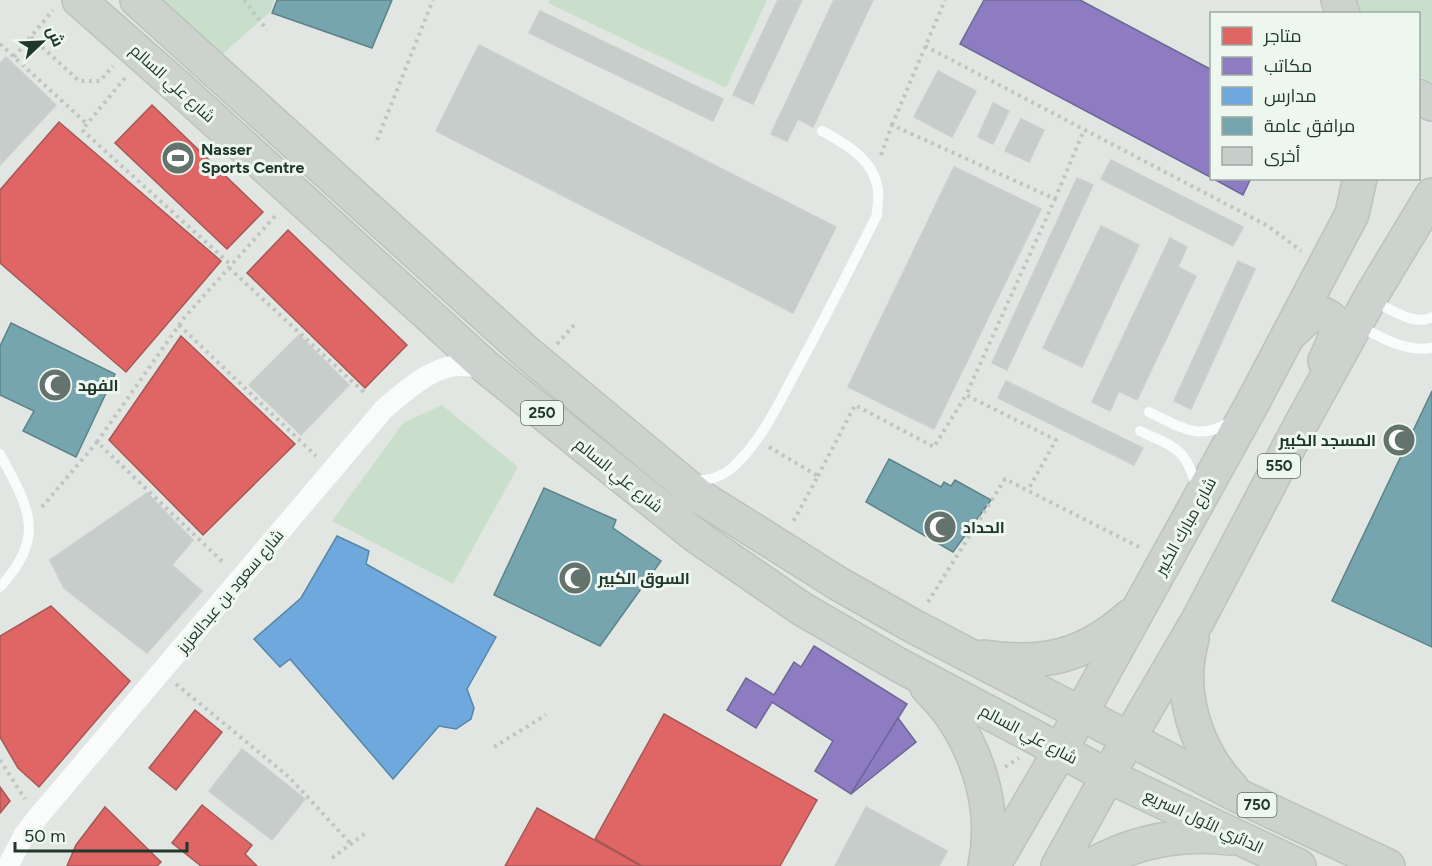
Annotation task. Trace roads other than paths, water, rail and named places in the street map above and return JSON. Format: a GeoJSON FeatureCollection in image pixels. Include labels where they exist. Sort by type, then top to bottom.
{"type":"FeatureCollection","features":[{"type":"Feature","properties":{"kind":"main road","name":"250"},"geometry":{"type":"LineString","coordinates":[[139,1],[525,351],[720,511],[913,626],[1129,738]]}},
{"type":"Feature","properties":{"kind":"main road","name":"شارع علي السالم"},"geometry":{"type":"LineString","coordinates":[[66,5],[137,51],[487,368],[696,536],[802,609],[897,664],[1108,776]]}},
{"type":"Feature","properties":{"kind":"main road","name":"شارع مبارك الكبير"},"geometry":{"type":"LineString","coordinates":[[993,866],[1060,751],[1253,402],[1352,214],[1360,180]]}},
{"type":"Feature","properties":{"kind":"main road","name":"550"},"geometry":{"type":"LineString","coordinates":[[1058,866],[1198,620],[1363,312],[1432,195]]}},
{"type":"Feature","properties":{"kind":"main road"},"geometry":{"type":"LineString","coordinates":[[1287,338],[1307,318],[1317,312],[1327,315],[1334,322],[1337,335],[1314,384],[1301,424]]}},
{"type":"Feature","properties":{"kind":"main road"},"geometry":{"type":"LineString","coordinates":[[948,643],[980,656],[1014,661],[1049,659],[1082,649],[1102,638],[1138,609]]}},
{"type":"Feature","properties":{"kind":"main road"},"geometry":{"type":"LineString","coordinates":[[1198,620],[1190,646],[1187,674],[1189,701],[1195,728],[1206,753],[1221,776],[1239,796]]}},
{"type":"Feature","properties":{"kind":"main road"},"geometry":{"type":"LineString","coordinates":[[897,664],[926,686],[950,714],[969,745],[982,780],[988,816],[988,852],[985,866]]}},
{"type":"Feature","properties":{"kind":"main road","name":"750"},"geometry":{"type":"LineString","coordinates":[[1129,738],[1239,796],[1388,866]]}},
{"type":"Feature","properties":{"kind":"main road","name":"الدائري الأول السريع"},"geometry":{"type":"LineString","coordinates":[[1108,776],[1299,866]]}},
{"type":"Feature","properties":{"kind":"main road"},"geometry":{"type":"LineString","coordinates":[[1090,866],[1129,848],[1169,838],[1215,836],[1245,840]]}},
{"type":"Feature","properties":{"kind":"street","name":"شارع سعود بن عبدالعزيز"},"geometry":{"type":"LineString","coordinates":[[8,866],[24,835],[37,818],[384,409],[435,371],[455,366],[487,368]]}},
{"type":"Feature","properties":{"kind":"lane"},"geometry":{"type":"LineString","coordinates":[[677,478],[705,481],[717,478],[731,469],[756,439],[808,350],[877,215],[879,190],[871,168],[853,148],[822,130]]}},
{"type":"Feature","properties":{"kind":"lane"},"geometry":{"type":"LineString","coordinates":[[1363,312],[1418,321],[1429,320],[1432,317]]}},
{"type":"Feature","properties":{"kind":"lane"},"geometry":{"type":"LineString","coordinates":[[1363,312],[1408,348],[1419,350],[1432,348]]}},
{"type":"Feature","properties":{"kind":"lane"},"geometry":{"type":"LineString","coordinates":[[1149,412],[1193,433],[1211,431],[1230,422],[1253,402]]}},
{"type":"Feature","properties":{"kind":"lane"},"geometry":{"type":"LineString","coordinates":[[1140,431],[1183,453],[1197,487],[1198,503]]}},
{"type":"Feature","properties":{"kind":"lane"},"geometry":{"type":"LineString","coordinates":[[0,454],[20,492],[30,522],[26,551],[0,587]]}},
{"type":"Feature","properties":{"kind":"place","name":"Nasser Sports Centre"},"geometry":{"type":"Point","coordinates":[178,158]}},
{"type":"Feature","properties":{"kind":"place","name":"الفهد"},"geometry":{"type":"Point","coordinates":[55,385]}},
{"type":"Feature","properties":{"kind":"place","name":"المسجد الكبير"},"geometry":{"type":"Point","coordinates":[1399,440]}},
{"type":"Feature","properties":{"kind":"place","name":"الحداد"},"geometry":{"type":"Point","coordinates":[940,527]}},
{"type":"Feature","properties":{"kind":"place","name":"السوق الكبير"},"geometry":{"type":"Point","coordinates":[575,578]}}]}
